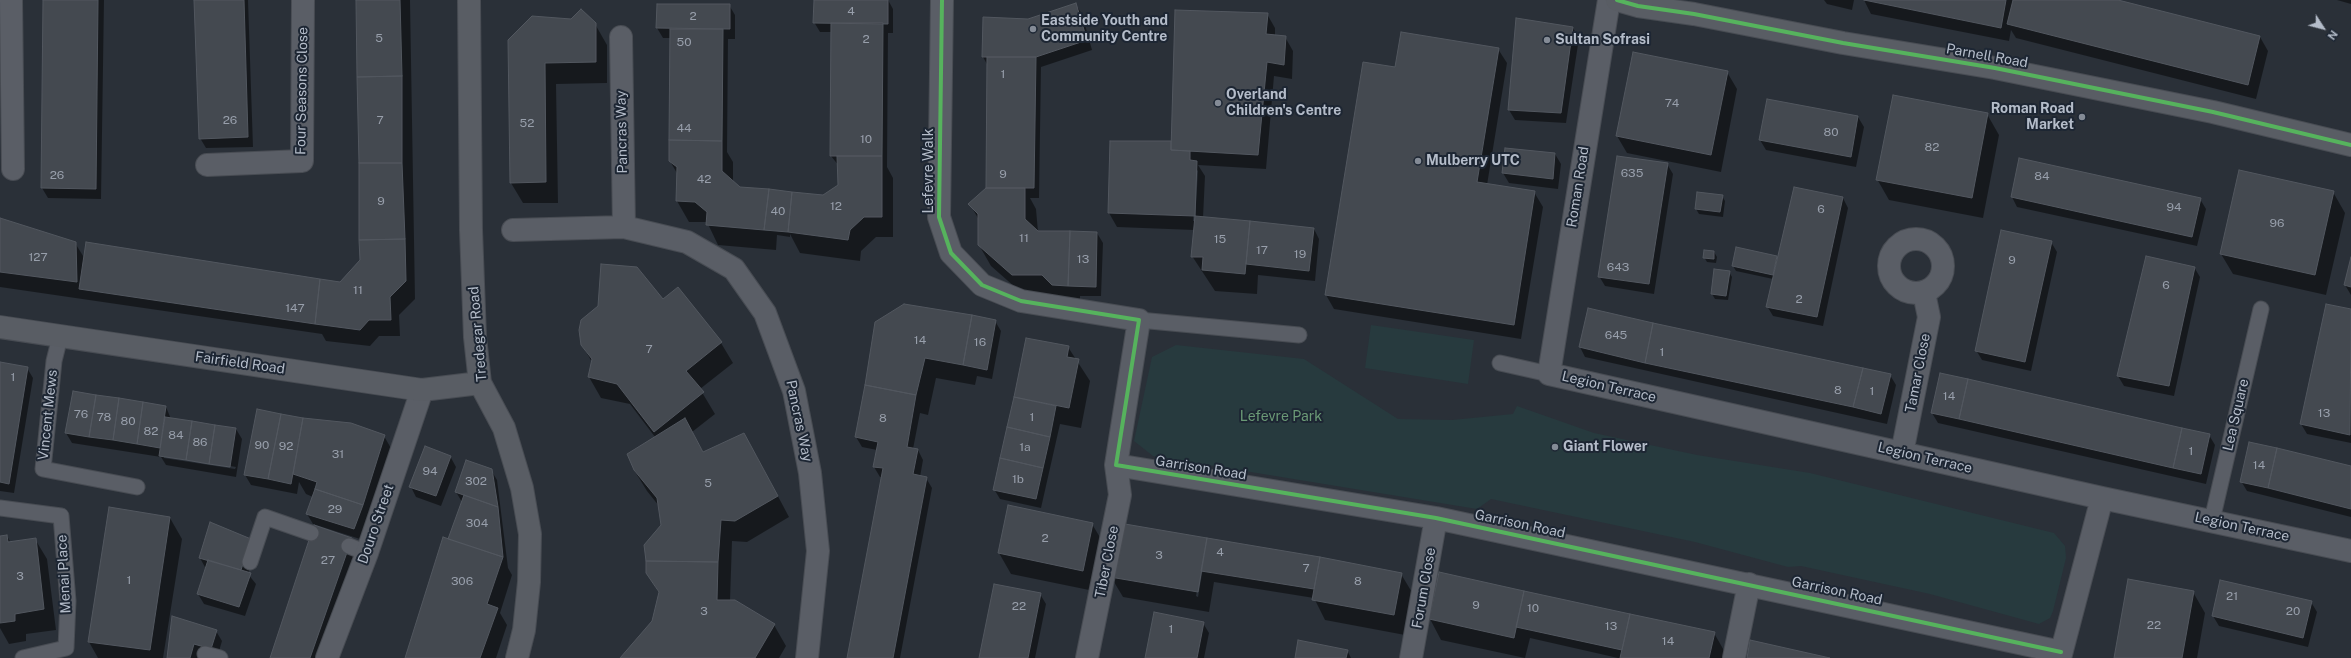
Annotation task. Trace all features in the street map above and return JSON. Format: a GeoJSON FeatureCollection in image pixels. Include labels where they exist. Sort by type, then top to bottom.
{"type":"FeatureCollection","features":[{"type":"Feature","properties":{"kind":"main road","name":"Tredegar Road"},"geometry":{"type":"LineString","coordinates":[[469,0],[471,230],[475,337],[480,384],[504,428],[522,488],[530,534],[529,582],[524,630],[517,658]]}},
{"type":"Feature","properties":{"kind":"main road","name":"Parnell Road"},"geometry":{"type":"LineString","coordinates":[[1617,0],[1638,6],[1694,14],[1843,43],[1995,68],[2213,112],[2351,145]]}},
{"type":"Feature","properties":{"kind":"main road","name":"Fairfield Road"},"geometry":{"type":"LineString","coordinates":[[0,327],[422,390],[480,384]]}},
{"type":"Feature","properties":{"kind":"street"},"geometry":{"type":"LineString","coordinates":[[11,0],[13,169]]}},
{"type":"Feature","properties":{"kind":"street","name":"Four Seasons Close"},"geometry":{"type":"LineString","coordinates":[[207,165],[302,161],[303,0]]}},
{"type":"Feature","properties":{"kind":"street","name":"Lefevre Walk"},"geometry":{"type":"LineString","coordinates":[[942,0],[939,217],[951,253],[982,285],[1020,301],[1139,320]]}},
{"type":"Feature","properties":{"kind":"street","name":"Roman Road"},"geometry":{"type":"LineString","coordinates":[[1549,374],[1609,0]]}},
{"type":"Feature","properties":{"kind":"street","name":"Pancras Way"},"geometry":{"type":"LineString","coordinates":[[621,37],[624,228]]}},
{"type":"Feature","properties":{"kind":"street","name":"Pancras Way"},"geometry":{"type":"LineString","coordinates":[[513,230],[624,228],[687,242],[734,269],[765,313],[794,391],[810,473],[818,551],[807,658]]}},
{"type":"Feature","properties":{"kind":"street","name":"Tamar Close"},"geometry":{"type":"LineString","coordinates":[[1902,453],[1929,317],[1924,293]]}},
{"type":"Feature","properties":{"kind":"street"},"geometry":{"type":"LineString","coordinates":[[1116,466],[1139,320]]}},
{"type":"Feature","properties":{"kind":"street","name":"Legion Terrace"},"geometry":{"type":"LineString","coordinates":[[1549,374],[2102,498],[2212,520],[2351,551]]}},
{"type":"Feature","properties":{"kind":"street","name":"Douro Street"},"geometry":{"type":"LineString","coordinates":[[328,658],[358,550],[422,390]]}},
{"type":"Feature","properties":{"kind":"street","name":"Garrison Road"},"geometry":{"type":"LineString","coordinates":[[1116,466],[1436,518],[1749,584],[2061,655],[2102,498]]}},
{"type":"Feature","properties":{"kind":"street","name":"Tiber Close"},"geometry":{"type":"LineString","coordinates":[[1087,658],[1120,495],[1116,466]]}},
{"type":"Feature","properties":{"kind":"street","name":"Forum Close"},"geometry":{"type":"LineString","coordinates":[[1411,658],[1436,518]]}},
{"type":"Feature","properties":{"kind":"street"},"geometry":{"type":"LineString","coordinates":[[1734,658],[1749,584]]}},
{"type":"Feature","properties":{"kind":"lane","name":"Lea Square"},"geometry":{"type":"LineString","coordinates":[[2212,520],[2261,309]]}},
{"type":"Feature","properties":{"kind":"lane"},"geometry":{"type":"LineString","coordinates":[[1139,320],[1299,335]]}},
{"type":"Feature","properties":{"kind":"lane","name":"Vincent Mews"},"geometry":{"type":"LineString","coordinates":[[60,337],[54,361],[42,469],[137,487]]}},
{"type":"Feature","properties":{"kind":"lane","name":"Legion Terrace"},"geometry":{"type":"LineString","coordinates":[[1500,363],[1549,374]]}},
{"type":"Feature","properties":{"kind":"lane","name":"Menai Place"},"geometry":{"type":"LineString","coordinates":[[0,508],[61,516],[68,601],[66,648],[23,658]]}},
{"type":"Feature","properties":{"kind":"lane"},"geometry":{"type":"LineString","coordinates":[[250,562],[265,517],[311,533]]}},
{"type":"Feature","properties":{"kind":"lane"},"geometry":{"type":"LineString","coordinates":[[205,654],[220,658]]}},
{"type":"Feature","properties":{"kind":"green space"},"geometry":{"type":"Polygon","coordinates":[[[1371,325],[1474,340],[1468,384],[1365,368],[1371,325]]]}},
{"type":"Feature","properties":{"kind":"green space","name":"Lefevre Park"},"geometry":{"type":"Polygon","coordinates":[[[1176,345],[1304,359],[1398,419],[1452,420],[1513,414],[1517,406],[1594,433],[1697,455],[1810,473],[2054,533],[2065,546],[2066,558],[2053,611],[2050,618],[2039,624],[1930,594],[1801,566],[1788,567],[1695,542],[1491,499],[1477,509],[1153,456],[1134,441],[1152,357],[1176,345]]]}},
{"type":"Feature","properties":{"kind":"building"},"geometry":{"type":"Polygon","coordinates":[[[43,0],[98,0],[96,189],[41,188],[43,0]]]}},
{"type":"Feature","properties":{"kind":"building"},"geometry":{"type":"Polygon","coordinates":[[[194,0],[244,0],[248,137],[199,139],[194,0]]]}},
{"type":"Feature","properties":{"kind":"building"},"geometry":{"type":"Polygon","coordinates":[[[356,0],[400,0],[402,76],[357,77],[356,0]]]}},
{"type":"Feature","properties":{"kind":"building"},"geometry":{"type":"Polygon","coordinates":[[[814,0],[888,0],[888,24],[813,23],[814,0]]]}},
{"type":"Feature","properties":{"kind":"building"},"geometry":{"type":"Polygon","coordinates":[[[1864,0],[2006,0],[2001,28],[1864,0]]]}},
{"type":"Feature","properties":{"kind":"building"},"geometry":{"type":"Polygon","coordinates":[[[2013,0],[2118,0],[2260,36],[2248,85],[2007,24],[2013,0]]]}},
{"type":"Feature","properties":{"kind":"building","name":"Eastside Youth and Community Centre"},"geometry":{"type":"Polygon","coordinates":[[[1076,3],[1087,40],[1036,57],[982,57],[983,17],[1028,19],[1076,3]]]}},
{"type":"Feature","properties":{"kind":"building"},"geometry":{"type":"Polygon","coordinates":[[[657,4],[730,4],[730,29],[656,28],[657,4]]]}},
{"type":"Feature","properties":{"kind":"building"},"geometry":{"type":"Polygon","coordinates":[[[581,9],[596,23],[596,62],[545,63],[546,182],[510,183],[508,40],[532,16],[571,19],[581,9]]]}},
{"type":"Feature","properties":{"kind":"building","name":"Overland Children's Centre"},"geometry":{"type":"Polygon","coordinates":[[[1175,10],[1268,13],[1266,34],[1286,36],[1284,65],[1267,62],[1258,155],[1171,150],[1175,10]]]}},
{"type":"Feature","properties":{"kind":"building"},"geometry":{"type":"Polygon","coordinates":[[[1516,18],[1573,27],[1561,113],[1508,110],[1516,18]]]}},
{"type":"Feature","properties":{"kind":"building"},"geometry":{"type":"Polygon","coordinates":[[[831,23],[883,23],[882,156],[830,156],[831,23]]]}},
{"type":"Feature","properties":{"kind":"building"},"geometry":{"type":"Polygon","coordinates":[[[670,29],[723,29],[722,141],[669,140],[670,29]]]}},
{"type":"Feature","properties":{"kind":"building","name":"Mulberry UTC"},"geometry":{"type":"Polygon","coordinates":[[[1401,32],[1499,48],[1477,182],[1535,191],[1514,325],[1325,295],[1363,62],[1395,67],[1401,32]]]}},
{"type":"Feature","properties":{"kind":"building"},"geometry":{"type":"Polygon","coordinates":[[[1633,52],[1728,71],[1711,155],[1616,136],[1633,52]]]}},
{"type":"Feature","properties":{"kind":"building"},"geometry":{"type":"Polygon","coordinates":[[[987,57],[1036,57],[1034,188],[986,188],[987,57]]]}},
{"type":"Feature","properties":{"kind":"building"},"geometry":{"type":"Polygon","coordinates":[[[402,76],[402,163],[359,163],[357,77],[402,76]]]}},
{"type":"Feature","properties":{"kind":"building"},"geometry":{"type":"Polygon","coordinates":[[[1893,95],[1988,113],[1972,198],[1876,180],[1893,95]]]}},
{"type":"Feature","properties":{"kind":"building"},"geometry":{"type":"Polygon","coordinates":[[[1767,99],[1858,116],[1851,157],[1759,140],[1767,99]]]}},
{"type":"Feature","properties":{"kind":"building"},"geometry":{"type":"Polygon","coordinates":[[[669,140],[722,141],[722,171],[740,187],[769,189],[764,230],[706,225],[707,212],[695,202],[676,201],[677,167],[669,161],[669,140]]]}},
{"type":"Feature","properties":{"kind":"building"},"geometry":{"type":"Polygon","coordinates":[[[1110,141],[1171,141],[1171,150],[1190,151],[1190,160],[1197,161],[1195,216],[1108,213],[1110,141]]]}},
{"type":"Feature","properties":{"kind":"building"},"geometry":{"type":"Polygon","coordinates":[[[1505,148],[1555,153],[1553,179],[1502,173],[1505,148]]]}},
{"type":"Feature","properties":{"kind":"building"},"geometry":{"type":"Polygon","coordinates":[[[837,156],[882,156],[882,217],[864,217],[850,230],[848,240],[788,232],[792,192],[823,195],[838,185],[837,156]]]}},
{"type":"Feature","properties":{"kind":"building"},"geometry":{"type":"Polygon","coordinates":[[[1617,156],[1668,163],[1649,284],[1598,277],[1617,156]]]}},
{"type":"Feature","properties":{"kind":"building"},"geometry":{"type":"Polygon","coordinates":[[[2019,158],[2201,198],[2192,237],[2011,197],[2019,158]]]}},
{"type":"Feature","properties":{"kind":"building"},"geometry":{"type":"Polygon","coordinates":[[[359,163],[402,163],[405,239],[359,240],[359,163]]]}},
{"type":"Feature","properties":{"kind":"building"},"geometry":{"type":"Polygon","coordinates":[[[2239,170],[2334,191],[2315,275],[2220,254],[2239,170]]]}},
{"type":"Feature","properties":{"kind":"building"},"geometry":{"type":"Polygon","coordinates":[[[1794,187],[1843,197],[1817,317],[1766,307],[1794,187]]]}},
{"type":"Feature","properties":{"kind":"building"},"geometry":{"type":"Polygon","coordinates":[[[986,188],[1025,188],[1025,219],[1038,231],[1070,231],[1068,286],[1052,285],[1042,275],[1012,275],[978,245],[978,214],[968,204],[986,188]]]}},
{"type":"Feature","properties":{"kind":"building"},"geometry":{"type":"Polygon","coordinates":[[[769,189],[792,192],[788,232],[764,230],[769,189]]]}},
{"type":"Feature","properties":{"kind":"building"},"geometry":{"type":"Polygon","coordinates":[[[1697,192],[1723,195],[1720,212],[1695,209],[1697,192]]]}},
{"type":"Feature","properties":{"kind":"building"},"geometry":{"type":"Polygon","coordinates":[[[1195,216],[1250,221],[1245,274],[1202,270],[1203,257],[1191,257],[1195,216]]]}},
{"type":"Feature","properties":{"kind":"building"},"geometry":{"type":"Polygon","coordinates":[[[0,218],[76,242],[77,282],[0,272],[0,218]]]}},
{"type":"Feature","properties":{"kind":"building"},"geometry":{"type":"Polygon","coordinates":[[[1250,221],[1314,228],[1309,271],[1246,264],[1250,221]]]}},
{"type":"Feature","properties":{"kind":"building"},"geometry":{"type":"Polygon","coordinates":[[[2001,230],[2052,241],[2025,362],[1975,351],[2001,230]]]}},
{"type":"Feature","properties":{"kind":"building"},"geometry":{"type":"Polygon","coordinates":[[[1070,231],[1097,232],[1096,287],[1068,286],[1070,231]]]}},
{"type":"Feature","properties":{"kind":"building"},"geometry":{"type":"Polygon","coordinates":[[[405,239],[406,281],[390,297],[391,320],[369,320],[360,330],[315,324],[320,279],[340,282],[360,260],[359,240],[405,239]]]}},
{"type":"Feature","properties":{"kind":"building"},"geometry":{"type":"Polygon","coordinates":[[[86,242],[320,279],[315,324],[79,289],[86,242]]]}},
{"type":"Feature","properties":{"kind":"building"},"geometry":{"type":"Polygon","coordinates":[[[1736,247],[1777,256],[1773,275],[1732,266],[1736,247]]]}},
{"type":"Feature","properties":{"kind":"building"},"geometry":{"type":"Polygon","coordinates":[[[1704,250],[1714,251],[1714,259],[1703,258],[1704,250]]]}},
{"type":"Feature","properties":{"kind":"building"},"geometry":{"type":"Polygon","coordinates":[[[2146,256],[2195,267],[2169,386],[2117,376],[2146,256]]]}},
{"type":"Feature","properties":{"kind":"building"},"geometry":{"type":"Polygon","coordinates":[[[2351,257],[2351,287],[2344,285],[2351,257]]]}},
{"type":"Feature","properties":{"kind":"building"},"geometry":{"type":"Polygon","coordinates":[[[601,264],[637,267],[663,299],[678,287],[722,342],[686,371],[704,392],[654,432],[617,384],[588,377],[592,359],[581,345],[579,330],[581,320],[598,306],[601,264]]]}},
{"type":"Feature","properties":{"kind":"building"},"geometry":{"type":"Polygon","coordinates":[[[1714,269],[1730,271],[1726,296],[1711,294],[1714,269]]]}},
{"type":"Feature","properties":{"kind":"building"},"geometry":{"type":"Polygon","coordinates":[[[904,304],[972,315],[963,365],[925,358],[916,395],[865,385],[875,322],[904,304]]]}},
{"type":"Feature","properties":{"kind":"building"},"geometry":{"type":"Polygon","coordinates":[[[2326,304],[2351,309],[2350,435],[2300,424],[2326,304]]]}},
{"type":"Feature","properties":{"kind":"building"},"geometry":{"type":"Polygon","coordinates":[[[1588,308],[1653,323],[1645,363],[1579,347],[1588,308]]]}},
{"type":"Feature","properties":{"kind":"building"},"geometry":{"type":"Polygon","coordinates":[[[972,315],[996,320],[987,370],[963,365],[972,315]]]}},
{"type":"Feature","properties":{"kind":"building"},"geometry":{"type":"Polygon","coordinates":[[[1653,323],[1863,368],[1853,407],[1645,363],[1653,323]]]}},
{"type":"Feature","properties":{"kind":"building"},"geometry":{"type":"Polygon","coordinates":[[[1026,338],[1069,346],[1067,357],[1079,359],[1069,408],[1014,397],[1026,338]]]}},
{"type":"Feature","properties":{"kind":"building"},"geometry":{"type":"Polygon","coordinates":[[[0,362],[28,367],[9,484],[0,482],[0,362]]]}},
{"type":"Feature","properties":{"kind":"building"},"geometry":{"type":"Polygon","coordinates":[[[1863,368],[1891,374],[1881,414],[1853,407],[1863,368]]]}},
{"type":"Feature","properties":{"kind":"building"},"geometry":{"type":"Polygon","coordinates":[[[1940,373],[1968,379],[1959,419],[1931,413],[1940,373]]]}},
{"type":"Feature","properties":{"kind":"building"},"geometry":{"type":"Polygon","coordinates":[[[1968,379],[2182,428],[2173,468],[1959,419],[1968,379]]]}},
{"type":"Feature","properties":{"kind":"building"},"geometry":{"type":"Polygon","coordinates":[[[865,385],[916,395],[907,447],[918,449],[913,474],[927,477],[893,658],[847,658],[883,468],[873,467],[878,442],[855,437],[865,385]]]}},
{"type":"Feature","properties":{"kind":"building"},"geometry":{"type":"Polygon","coordinates":[[[73,391],[96,395],[89,437],[65,433],[73,391]]]}},
{"type":"Feature","properties":{"kind":"building"},"geometry":{"type":"Polygon","coordinates":[[[96,395],[119,398],[113,440],[89,437],[96,395]]]}},
{"type":"Feature","properties":{"kind":"building"},"geometry":{"type":"Polygon","coordinates":[[[1014,397],[1056,406],[1050,437],[1007,427],[1014,397]]]}},
{"type":"Feature","properties":{"kind":"building"},"geometry":{"type":"Polygon","coordinates":[[[119,398],[143,402],[137,444],[113,440],[119,398]]]}},
{"type":"Feature","properties":{"kind":"building"},"geometry":{"type":"Polygon","coordinates":[[[143,402],[166,406],[160,448],[137,444],[143,402]]]}},
{"type":"Feature","properties":{"kind":"building"},"geometry":{"type":"Polygon","coordinates":[[[257,409],[281,414],[268,479],[244,475],[257,409]]]}},
{"type":"Feature","properties":{"kind":"building"},"geometry":{"type":"Polygon","coordinates":[[[281,414],[303,418],[291,484],[268,479],[281,414]]]}},
{"type":"Feature","properties":{"kind":"building"},"geometry":{"type":"Polygon","coordinates":[[[165,417],[192,421],[186,460],[159,456],[165,417]]]}},
{"type":"Feature","properties":{"kind":"building"},"geometry":{"type":"Polygon","coordinates":[[[303,418],[351,423],[385,435],[363,505],[315,489],[317,482],[293,474],[303,418]]]}},
{"type":"Feature","properties":{"kind":"building"},"geometry":{"type":"Polygon","coordinates":[[[685,418],[703,452],[744,433],[778,496],[735,521],[721,520],[718,562],[646,561],[644,545],[661,525],[657,498],[634,470],[627,454],[685,418]]]}},
{"type":"Feature","properties":{"kind":"building"},"geometry":{"type":"Polygon","coordinates":[[[192,421],[215,425],[209,464],[186,460],[192,421]]]}},
{"type":"Feature","properties":{"kind":"building"},"geometry":{"type":"Polygon","coordinates":[[[215,425],[236,428],[230,467],[209,464],[215,425]]]}},
{"type":"Feature","properties":{"kind":"building"},"geometry":{"type":"Polygon","coordinates":[[[1007,427],[1050,437],[1043,468],[1000,458],[1007,427]]]}},
{"type":"Feature","properties":{"kind":"building"},"geometry":{"type":"Polygon","coordinates":[[[2182,428],[2210,434],[2201,474],[2173,468],[2182,428]]]}},
{"type":"Feature","properties":{"kind":"building"},"geometry":{"type":"Polygon","coordinates":[[[2249,442],[2277,448],[2268,488],[2240,482],[2249,442]]]}},
{"type":"Feature","properties":{"kind":"building"},"geometry":{"type":"Polygon","coordinates":[[[425,446],[451,456],[436,496],[409,487],[425,446]]]}},
{"type":"Feature","properties":{"kind":"building"},"geometry":{"type":"Polygon","coordinates":[[[2277,448],[2351,466],[2351,509],[2268,488],[2277,448]]]}},
{"type":"Feature","properties":{"kind":"building"},"geometry":{"type":"Polygon","coordinates":[[[1000,458],[1043,468],[1036,499],[993,490],[1000,458]]]}},
{"type":"Feature","properties":{"kind":"building"},"geometry":{"type":"Polygon","coordinates":[[[466,460],[492,469],[498,507],[455,492],[466,460]]]}},
{"type":"Feature","properties":{"kind":"building"},"geometry":{"type":"Polygon","coordinates":[[[315,489],[363,505],[354,529],[306,514],[315,489]]]}},
{"type":"Feature","properties":{"kind":"building"},"geometry":{"type":"Polygon","coordinates":[[[464,495],[498,507],[503,557],[448,539],[464,495]]]}},
{"type":"Feature","properties":{"kind":"building"},"geometry":{"type":"Polygon","coordinates":[[[1008,505],[1093,523],[1083,571],[998,553],[1008,505]]]}},
{"type":"Feature","properties":{"kind":"building"},"geometry":{"type":"Polygon","coordinates":[[[109,507],[170,517],[150,650],[88,642],[109,507]]]}},
{"type":"Feature","properties":{"kind":"building"},"geometry":{"type":"Polygon","coordinates":[[[210,522],[251,539],[241,570],[199,558],[210,522]]]}},
{"type":"Feature","properties":{"kind":"building"},"geometry":{"type":"Polygon","coordinates":[[[1119,523],[1207,538],[1198,592],[1110,577],[1119,523]]]}},
{"type":"Feature","properties":{"kind":"building"},"geometry":{"type":"Polygon","coordinates":[[[314,525],[352,538],[310,658],[270,658],[314,525]]]}},
{"type":"Feature","properties":{"kind":"building"},"geometry":{"type":"Polygon","coordinates":[[[7,535],[8,542],[36,538],[44,609],[15,614],[15,621],[0,623],[0,536],[7,535]]]}},
{"type":"Feature","properties":{"kind":"building"},"geometry":{"type":"Polygon","coordinates":[[[443,537],[503,557],[487,604],[498,608],[480,658],[405,658],[443,537]]]}},
{"type":"Feature","properties":{"kind":"building"},"geometry":{"type":"Polygon","coordinates":[[[1207,538],[1320,557],[1314,589],[1201,571],[1207,538]]]}},
{"type":"Feature","properties":{"kind":"building"},"geometry":{"type":"Polygon","coordinates":[[[1320,557],[1402,573],[1394,615],[1312,600],[1320,557]]]}},
{"type":"Feature","properties":{"kind":"building"},"geometry":{"type":"Polygon","coordinates":[[[208,560],[251,573],[239,607],[197,594],[208,560]]]}},
{"type":"Feature","properties":{"kind":"building"},"geometry":{"type":"Polygon","coordinates":[[[646,561],[718,562],[717,600],[735,600],[775,624],[755,658],[620,658],[652,621],[659,592],[646,573],[646,561]]]}},
{"type":"Feature","properties":{"kind":"building"},"geometry":{"type":"Polygon","coordinates":[[[1439,572],[1524,591],[1514,638],[1429,619],[1439,572]]]}},
{"type":"Feature","properties":{"kind":"building"},"geometry":{"type":"Polygon","coordinates":[[[2128,579],[2194,591],[2182,658],[2114,658],[2128,579]]]}},
{"type":"Feature","properties":{"kind":"building"},"geometry":{"type":"Polygon","coordinates":[[[2220,580],[2312,601],[2303,638],[2212,616],[2220,580]]]}},
{"type":"Feature","properties":{"kind":"building"},"geometry":{"type":"Polygon","coordinates":[[[994,584],[1041,593],[1028,658],[979,658],[994,584]]]}},
{"type":"Feature","properties":{"kind":"building"},"geometry":{"type":"Polygon","coordinates":[[[1524,591],[1630,614],[1622,650],[1516,627],[1524,591]]]}},
{"type":"Feature","properties":{"kind":"building"},"geometry":{"type":"Polygon","coordinates":[[[1154,612],[1204,622],[1197,658],[1145,658],[1154,612]]]}},
{"type":"Feature","properties":{"kind":"building"},"geometry":{"type":"Polygon","coordinates":[[[1630,614],[1715,632],[1709,658],[1620,658],[1630,614]]]}},
{"type":"Feature","properties":{"kind":"building"},"geometry":{"type":"Polygon","coordinates":[[[172,616],[217,630],[211,649],[194,644],[190,658],[167,658],[172,616]]]}},
{"type":"Feature","properties":{"kind":"building"},"geometry":{"type":"Polygon","coordinates":[[[1298,640],[1348,650],[1346,658],[1295,658],[1298,640]]]}},
{"type":"Feature","properties":{"kind":"building"},"geometry":{"type":"Polygon","coordinates":[[[1750,640],[1830,658],[1747,658],[1750,640]]]}},
{"type":"Feature","properties":{"kind":"cycle path"},"geometry":{"type":"LineString","coordinates":[[942,0],[939,217],[951,253],[982,285],[1021,301],[1139,320],[1116,465],[1436,518],[2061,652]]}},
{"type":"Feature","properties":{"kind":"cycle path"},"geometry":{"type":"LineString","coordinates":[[1617,0],[1638,6],[1694,14],[1843,43],[1995,68],[2213,112],[2351,145]]}},
{"type":"Feature","properties":{"kind":"place","name":"Eastside Youth and Community Centre"},"geometry":{"type":"Point","coordinates":[1033,29]}},
{"type":"Feature","properties":{"kind":"place","name":"Sultan Sofrasi"},"geometry":{"type":"Point","coordinates":[1547,40]}},
{"type":"Feature","properties":{"kind":"place","name":"Overland Children's Centre"},"geometry":{"type":"Point","coordinates":[1218,103]}},
{"type":"Feature","properties":{"kind":"place","name":"Roman Road Market"},"geometry":{"type":"Point","coordinates":[2082,117]}},
{"type":"Feature","properties":{"kind":"place","name":"Mulberry UTC"},"geometry":{"type":"Point","coordinates":[1418,161]}},
{"type":"Feature","properties":{"kind":"place","name":"Giant Flower"},"geometry":{"type":"Point","coordinates":[1555,447]}}]}
